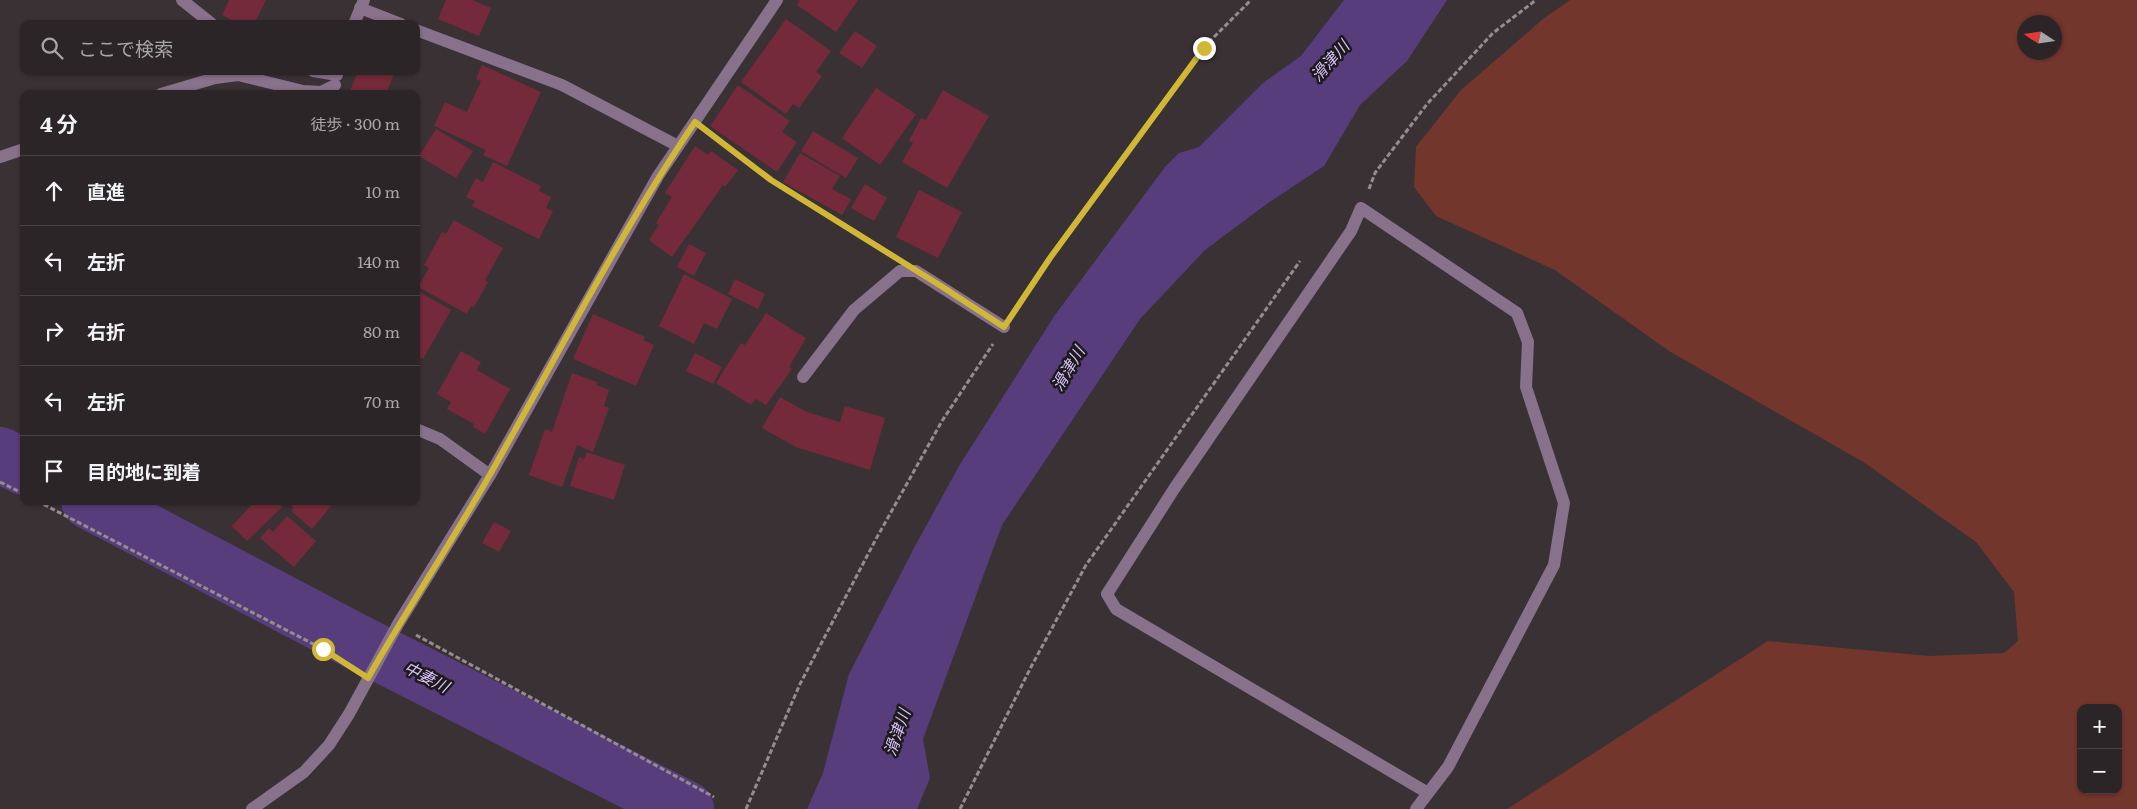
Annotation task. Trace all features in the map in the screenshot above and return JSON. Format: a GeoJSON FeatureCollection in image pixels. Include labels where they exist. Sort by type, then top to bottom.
{"type":"FeatureCollection","features":[{"type":"Feature","properties":{"kind":"street"},"geometry":{"type":"LineString","coordinates":[[182,0],[207,20]]}},
{"type":"Feature","properties":{"kind":"street"},"geometry":{"type":"LineString","coordinates":[[252,809],[304,772],[330,744],[396,628],[490,475],[654,184],[777,0]]}},
{"type":"Feature","properties":{"kind":"street"},"geometry":{"type":"LineString","coordinates":[[356,20],[362,4],[393,20]]}},
{"type":"Feature","properties":{"kind":"street"},"geometry":{"type":"LineString","coordinates":[[420,32],[562,85],[678,146]]}},
{"type":"Feature","properties":{"kind":"street"},"geometry":{"type":"LineString","coordinates":[[174,90],[215,78],[238,75],[299,90]]}},
{"type":"Feature","properties":{"kind":"street"},"geometry":{"type":"LineString","coordinates":[[323,75],[337,81]]}},
{"type":"Feature","properties":{"kind":"street"},"geometry":{"type":"LineString","coordinates":[[324,90],[337,81]]}},
{"type":"Feature","properties":{"kind":"street"},"geometry":{"type":"LineString","coordinates":[[0,157],[20,150]]}},
{"type":"Feature","properties":{"kind":"street"},"geometry":{"type":"LineString","coordinates":[[1416,809],[1448,767],[1554,565],[1564,503],[1526,387],[1528,342],[1516,313],[1361,208],[1351,231],[1174,489],[1107,594],[1116,609],[1428,793]]}},
{"type":"Feature","properties":{"kind":"street"},"geometry":{"type":"LineString","coordinates":[[803,377],[854,310],[900,271],[916,271],[1004,327]]}},
{"type":"Feature","properties":{"kind":"street"},"geometry":{"type":"LineString","coordinates":[[420,431],[440,439],[490,475]]}},
{"type":"Feature","properties":{"kind":"path"},"geometry":{"type":"LineString","coordinates":[[746,809],[800,684],[876,539],[942,421],[1050,258],[1204,48],[1251,0]]}},
{"type":"Feature","properties":{"kind":"path"},"geometry":{"type":"LineString","coordinates":[[695,122],[771,180],[916,271]]}},
{"type":"Feature","properties":{"kind":"path"},"geometry":{"type":"LineString","coordinates":[[0,482],[20,492]]}},
{"type":"Feature","properties":{"kind":"path"},"geometry":{"type":"LineString","coordinates":[[45,505],[371,674]]}},
{"type":"Feature","properties":{"kind":"path"},"geometry":{"type":"LineString","coordinates":[[396,628],[439,649],[714,797]]}},
{"type":"Feature","properties":{"kind":"shaded area"},"geometry":{"type":"Polygon","coordinates":[[[1570,0],[2137,0],[2137,809],[1507,809],[1768,641],[1929,656],[2004,653],[2018,641],[2014,592],[1976,542],[1865,463],[1669,351],[1555,270],[1436,216],[1414,187],[1416,147],[1461,90],[1543,19],[1570,0]]]}},
{"type":"Feature","properties":{"kind":"water","name":"滑津川"},"geometry":{"type":"Polygon","coordinates":[[[1344,0],[1447,0],[1407,61],[1360,105],[1324,166],[1268,203],[1205,250],[1140,319],[1002,525],[923,739],[930,778],[917,809],[807,809],[823,773],[849,674],[959,466],[1055,315],[1165,167],[1179,153],[1199,147],[1263,83],[1301,56],[1344,0]]]}},
{"type":"Feature","properties":{"kind":"building"},"geometry":{"type":"Polygon","coordinates":[[[229,0],[266,0],[256,20],[231,20],[222,15],[229,0]]]}},
{"type":"Feature","properties":{"kind":"building"},"geometry":{"type":"Polygon","coordinates":[[[446,0],[473,0],[491,8],[479,36],[438,19],[446,0]]]}},
{"type":"Feature","properties":{"kind":"building"},"geometry":{"type":"Polygon","coordinates":[[[800,0],[858,0],[836,32],[797,5],[800,0]]]}},
{"type":"Feature","properties":{"kind":"building"},"geometry":{"type":"Polygon","coordinates":[[[786,19],[831,51],[816,72],[822,76],[799,108],[793,104],[786,114],[741,82],[786,19]]]}},
{"type":"Feature","properties":{"kind":"building"},"geometry":{"type":"Polygon","coordinates":[[[855,31],[877,46],[862,68],[839,53],[855,31]]]}},
{"type":"Feature","properties":{"kind":"building"},"geometry":{"type":"Polygon","coordinates":[[[482,65],[541,92],[507,166],[483,155],[486,150],[434,126],[445,102],[467,112],[481,81],[476,79],[482,65]]]}},
{"type":"Feature","properties":{"kind":"building"},"geometry":{"type":"Polygon","coordinates":[[[356,75],[393,75],[388,90],[351,90],[356,75]]]}},
{"type":"Feature","properties":{"kind":"building"},"geometry":{"type":"Polygon","coordinates":[[[738,85],[790,121],[782,132],[797,142],[777,172],[710,126],[738,85]]]}},
{"type":"Feature","properties":{"kind":"building"},"geometry":{"type":"Polygon","coordinates":[[[876,88],[916,114],[880,165],[842,138],[876,88]]]}},
{"type":"Feature","properties":{"kind":"building"},"geometry":{"type":"Polygon","coordinates":[[[943,90],[989,116],[947,188],[902,162],[913,143],[909,141],[921,118],[926,120],[943,90]]]}},
{"type":"Feature","properties":{"kind":"building"},"geometry":{"type":"Polygon","coordinates":[[[436,129],[473,151],[456,178],[420,157],[436,129]]]}},
{"type":"Feature","properties":{"kind":"building"},"geometry":{"type":"Polygon","coordinates":[[[813,131],[858,158],[846,178],[801,151],[813,131]]]}},
{"type":"Feature","properties":{"kind":"building"},"geometry":{"type":"Polygon","coordinates":[[[695,146],[708,155],[711,151],[738,170],[725,187],[723,185],[672,257],[649,240],[659,225],[656,223],[672,197],[665,193],[695,146]]]}},
{"type":"Feature","properties":{"kind":"building"},"geometry":{"type":"Polygon","coordinates":[[[800,153],[840,176],[832,189],[851,199],[842,215],[783,182],[800,153]]]}},
{"type":"Feature","properties":{"kind":"building"},"geometry":{"type":"Polygon","coordinates":[[[493,162],[541,186],[539,191],[551,197],[546,208],[553,211],[539,239],[472,206],[475,201],[466,197],[476,178],[483,182],[493,162]]]}},
{"type":"Feature","properties":{"kind":"building"},"geometry":{"type":"Polygon","coordinates":[[[865,184],[887,198],[874,221],[851,208],[865,184]]]}},
{"type":"Feature","properties":{"kind":"building"},"geometry":{"type":"Polygon","coordinates":[[[919,190],[962,212],[938,258],[896,237],[919,190]]]}},
{"type":"Feature","properties":{"kind":"building"},"geometry":{"type":"Polygon","coordinates":[[[454,220],[503,248],[485,280],[488,282],[474,307],[471,306],[467,314],[420,288],[420,284],[429,268],[424,265],[442,232],[446,234],[454,220]]]}},
{"type":"Feature","properties":{"kind":"building"},"geometry":{"type":"Polygon","coordinates":[[[689,244],[706,253],[694,276],[677,267],[689,244]]]}},
{"type":"Feature","properties":{"kind":"building"},"geometry":{"type":"Polygon","coordinates":[[[684,274],[732,299],[717,329],[704,323],[694,344],[659,326],[684,274]]]}},
{"type":"Feature","properties":{"kind":"building"},"geometry":{"type":"Polygon","coordinates":[[[735,279],[765,294],[758,309],[728,294],[735,279]]]}},
{"type":"Feature","properties":{"kind":"building"},"geometry":{"type":"Polygon","coordinates":[[[420,292],[451,310],[423,359],[420,357],[420,292]]]}},
{"type":"Feature","properties":{"kind":"building"},"geometry":{"type":"Polygon","coordinates":[[[766,313],[806,338],[789,367],[792,369],[766,405],[755,399],[751,405],[716,383],[741,343],[745,345],[766,313]]]}},
{"type":"Feature","properties":{"kind":"building"},"geometry":{"type":"Polygon","coordinates":[[[593,314],[645,337],[643,340],[654,345],[636,386],[573,359],[593,314]]]}},
{"type":"Feature","properties":{"kind":"building"},"geometry":{"type":"Polygon","coordinates":[[[461,351],[481,362],[477,370],[510,389],[485,434],[473,427],[474,424],[447,409],[451,402],[437,394],[461,351]]]}},
{"type":"Feature","properties":{"kind":"building"},"geometry":{"type":"Polygon","coordinates":[[[695,353],[722,367],[713,384],[686,371],[695,353]]]}},
{"type":"Feature","properties":{"kind":"building"},"geometry":{"type":"Polygon","coordinates":[[[572,373],[597,382],[596,385],[609,390],[604,406],[609,408],[593,452],[577,445],[562,487],[529,475],[545,429],[552,432],[572,373]]]}},
{"type":"Feature","properties":{"kind":"building"},"geometry":{"type":"Polygon","coordinates":[[[780,397],[807,412],[840,422],[845,406],[885,418],[870,470],[796,447],[762,428],[780,397]]]}},
{"type":"Feature","properties":{"kind":"building"},"geometry":{"type":"Polygon","coordinates":[[[587,452],[625,465],[614,500],[570,486],[579,457],[584,459],[587,452]]]}},
{"type":"Feature","properties":{"kind":"building"},"geometry":{"type":"Polygon","coordinates":[[[251,505],[280,505],[282,507],[247,541],[232,526],[251,505]]]}},
{"type":"Feature","properties":{"kind":"building"},"geometry":{"type":"Polygon","coordinates":[[[291,505],[332,505],[312,529],[291,511],[294,508],[291,505]]]}},
{"type":"Feature","properties":{"kind":"building"},"geometry":{"type":"Polygon","coordinates":[[[287,516],[316,541],[294,567],[260,538],[269,528],[273,532],[287,516]]]}},
{"type":"Feature","properties":{"kind":"building"},"geometry":{"type":"Polygon","coordinates":[[[494,522],[511,531],[499,552],[482,543],[494,522]]]}},
{"type":"Feature","properties":{"kind":"waterway","name":"中妻川"},"geometry":{"type":"LineString","coordinates":[[0,455],[20,465]]}},
{"type":"Feature","properties":{"kind":"waterway","name":"中妻川"},"geometry":{"type":"LineString","coordinates":[[97,505],[353,640],[686,809]]}},
{"type":"Feature","properties":{"kind":"route"},"geometry":{"type":"LineString","coordinates":[[323,649],[368,678],[398,624],[490,475],[658,176],[695,122],[771,180],[1004,327],[1050,258],[1204,48]]}}]}
